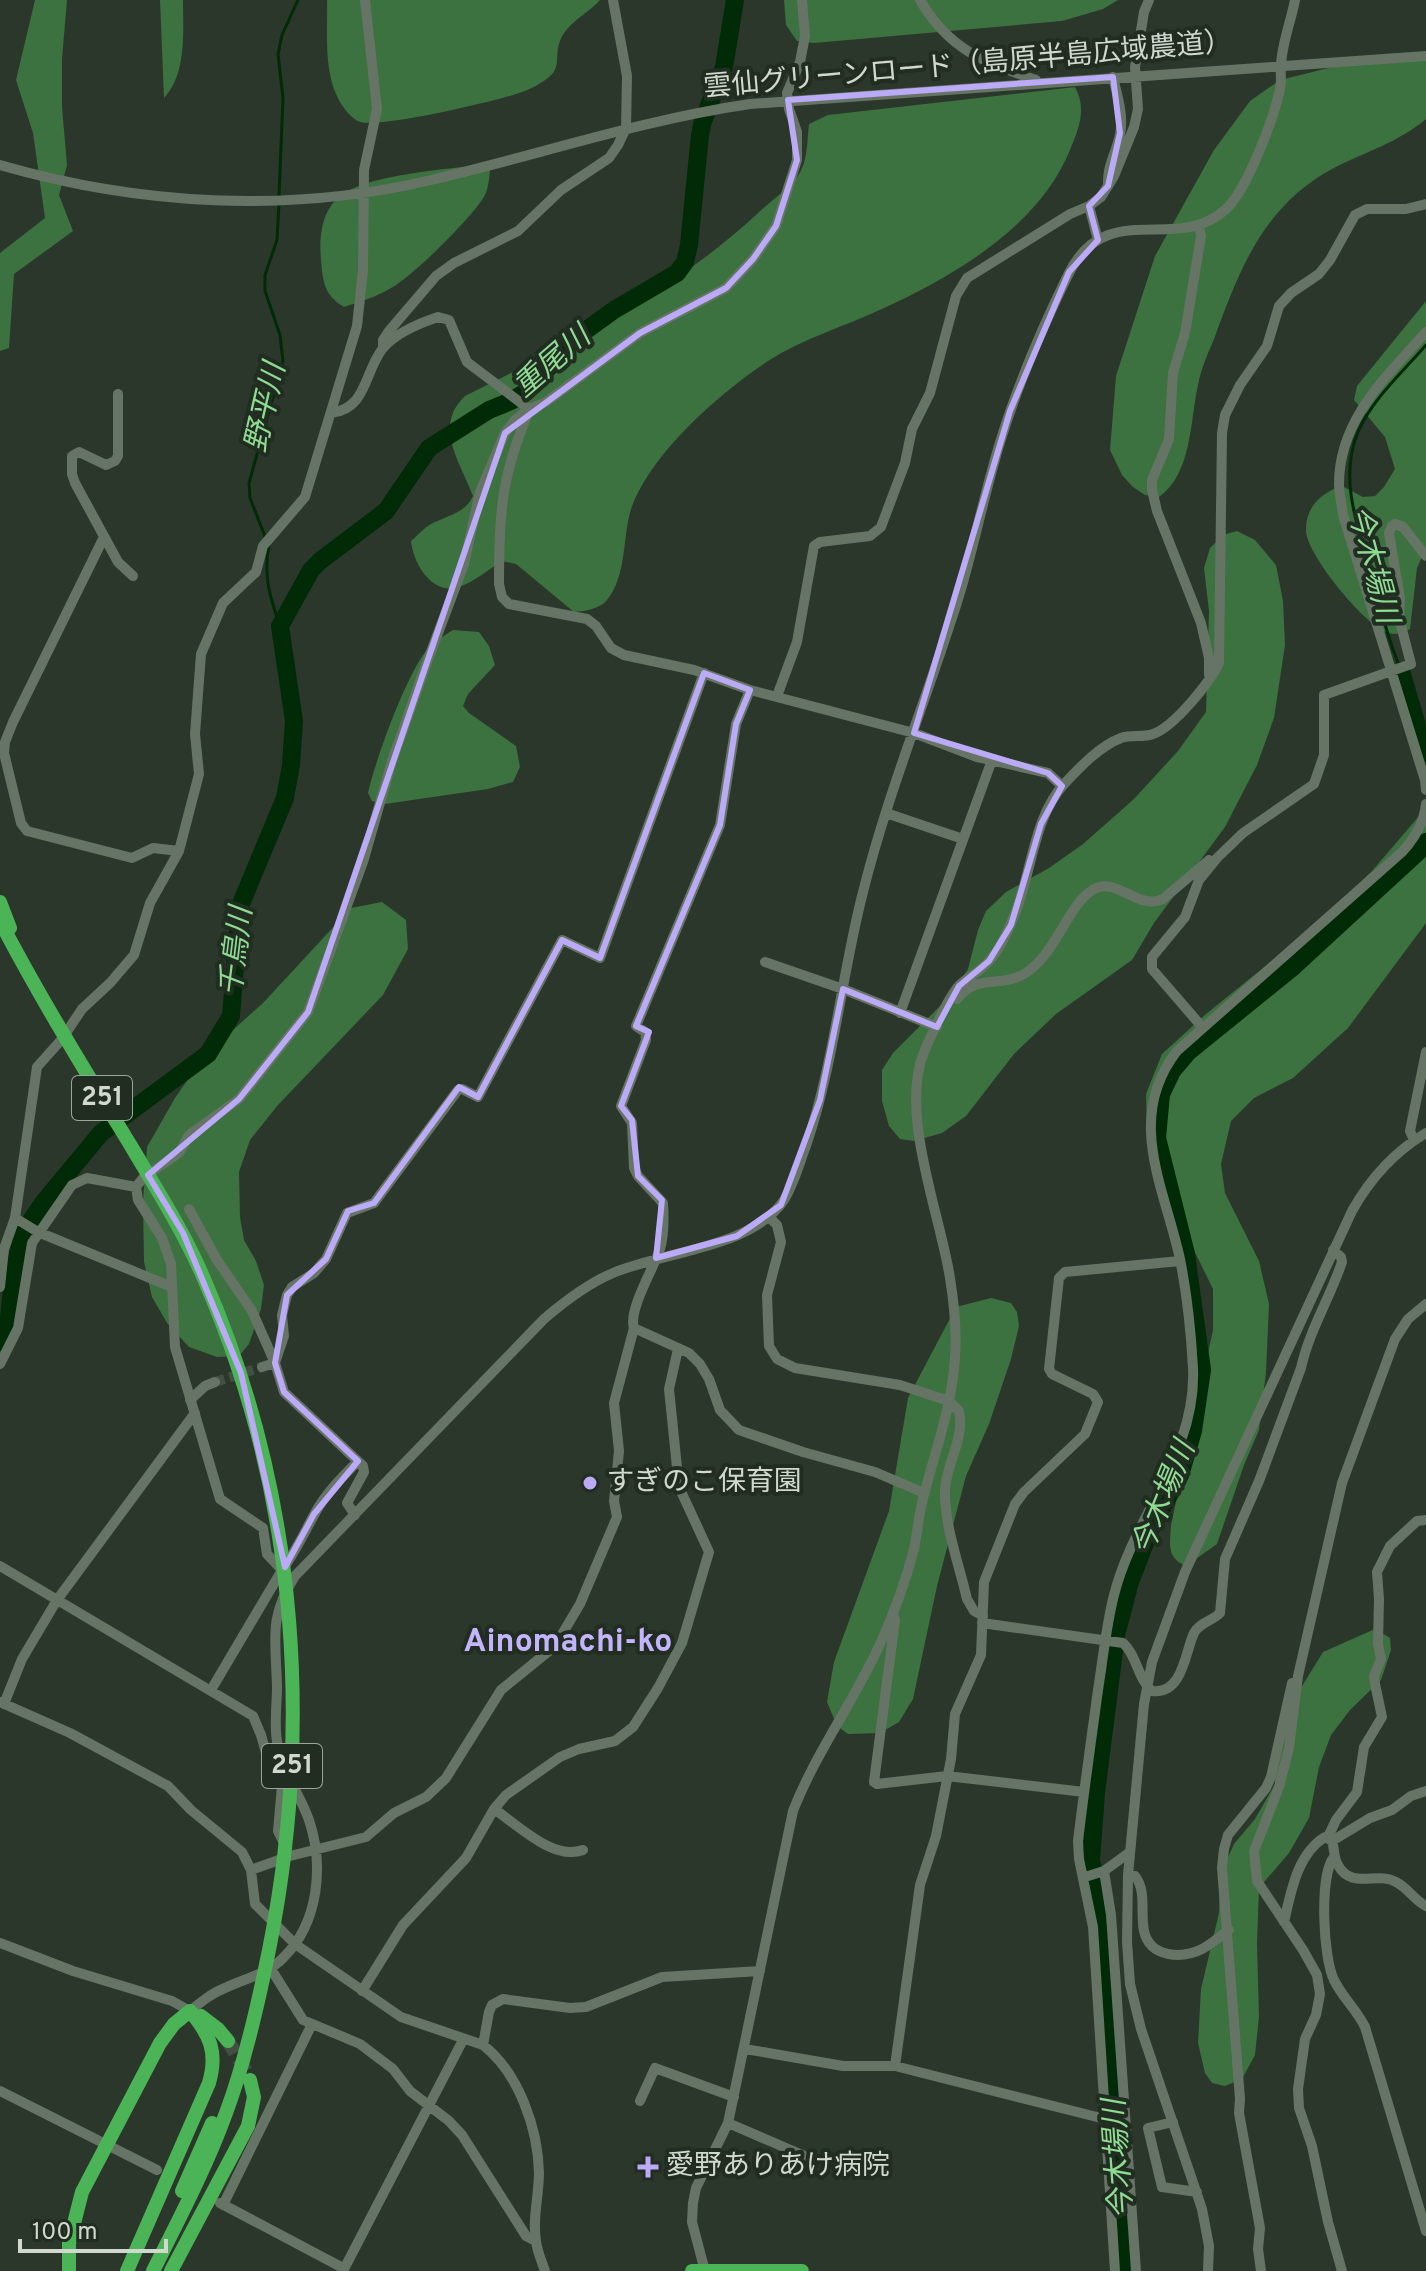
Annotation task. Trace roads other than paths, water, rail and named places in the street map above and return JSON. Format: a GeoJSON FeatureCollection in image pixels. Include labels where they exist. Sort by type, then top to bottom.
{"type":"FeatureCollection","features":[{"type":"Feature","properties":{"kind":"highway"},"geometry":{"type":"LineString","coordinates":[[0,902],[27,969]]}},
{"type":"Feature","properties":{"kind":"highway"},"geometry":{"type":"LineString","coordinates":[[0,921],[27,969]]}},
{"type":"Feature","properties":{"kind":"highway","name":"251"},"geometry":{"type":"LineString","coordinates":[[27,969],[183,1233],[204,1278],[241,1373],[257,1429],[280,1533],[289,1599],[293,1665],[291,1801],[284,1871],[259,1998],[238,2081],[207,2163],[149,2269]]}},
{"type":"Feature","properties":{"kind":"highway"},"geometry":{"type":"LineString","coordinates":[[190,2011],[207,2019],[228,2041]]}},
{"type":"Feature","properties":{"kind":"highway"},"geometry":{"type":"LineString","coordinates":[[69,2271],[69,2243],[82,2192],[160,2043],[174,2024],[190,2011]]}},
{"type":"Feature","properties":{"kind":"highway"},"geometry":{"type":"LineString","coordinates":[[128,2267],[209,2083],[213,2067],[211,2040],[190,2011]]}},
{"type":"Feature","properties":{"kind":"highway"},"geometry":{"type":"LineString","coordinates":[[171,2271],[248,2126],[254,2097],[238,2081]]}},
{"type":"Feature","properties":{"kind":"highway"},"geometry":{"type":"LineString","coordinates":[[692,2271],[802,2271]]}},
{"type":"Feature","properties":{"kind":"street"},"geometry":{"type":"LineString","coordinates":[[0,1287],[4,1249],[17,1219],[37,1067],[62,1039],[82,1009],[134,955],[150,903],[179,851],[199,774],[195,734],[201,654],[223,603],[256,572],[267,542],[305,497],[357,326],[363,270],[360,193],[377,109],[365,0]]}},
{"type":"Feature","properties":{"kind":"street"},"geometry":{"type":"LineString","coordinates":[[383,348],[383,340],[389,331],[436,276],[454,263],[518,231],[561,190],[609,158],[626,128],[627,76],[613,0]]}},
{"type":"Feature","properties":{"kind":"street"},"geometry":{"type":"LineString","coordinates":[[282,1570],[267,1554],[263,1528],[220,1499],[175,1347],[168,1252],[138,1200],[136,1187],[143,1178],[179,1153],[189,1135],[239,1099],[308,1012],[363,862],[417,688],[464,564],[480,492],[505,433],[529,409],[546,402],[640,333],[726,288],[753,259],[776,226],[797,160],[797,132],[787,93],[800,62],[805,36],[802,0]]}},
{"type":"Feature","properties":{"kind":"street"},"geometry":{"type":"LineString","coordinates":[[920,0],[929,16],[957,46],[981,61],[1043,83]]}},
{"type":"Feature","properties":{"kind":"street"},"geometry":{"type":"LineString","coordinates":[[777,696],[797,642],[814,546],[820,542],[870,536],[881,527],[905,463],[912,429],[930,393],[960,286],[974,273],[1070,214],[1089,206],[1101,197],[1108,186],[1134,127],[1138,109],[1135,67],[1144,12],[1149,0]]}},
{"type":"Feature","properties":{"kind":"street"},"geometry":{"type":"LineString","coordinates":[[0,1943],[101,1981],[172,2001],[190,2011],[223,1988],[271,1969],[295,1944],[314,1899],[318,1876],[309,1820],[284,1766],[277,1741],[274,1633],[282,1596],[295,1576],[544,1319],[573,1295],[611,1274],[737,1236],[770,1218],[789,1192],[809,1137],[833,1051],[853,930],[869,867],[959,594],[1010,411],[1069,272],[1098,240],[1126,230],[1199,225],[1228,208],[1249,177],[1279,93],[1281,65],[1295,0]]}},
{"type":"Feature","properties":{"kind":"street","name":"雲仙グリーンロード（島原半島広域農道）"},"geometry":{"type":"LineString","coordinates":[[0,165],[44,178],[131,195],[273,200],[360,193],[429,181],[626,128],[750,104],[1426,56]]}},
{"type":"Feature","properties":{"kind":"street"},"geometry":{"type":"LineString","coordinates":[[1108,186],[1121,114],[1113,77]]}},
{"type":"Feature","properties":{"kind":"street"},"geometry":{"type":"LineString","coordinates":[[705,2271],[692,2222],[693,2203],[696,2188],[728,2123],[793,1811],[803,1784],[882,1641],[914,1547],[924,1493],[944,1431],[955,1357],[950,1278],[917,1119],[916,1096],[923,1054],[959,986],[989,961],[1011,925],[1041,824],[1062,786],[1089,759],[1117,739],[1162,730],[1190,705],[1219,663],[1222,433],[1225,415],[1240,385],[1267,346],[1279,306],[1291,293],[1319,274],[1355,215],[1367,209],[1406,209],[1426,204]]}},
{"type":"Feature","properties":{"kind":"street"},"geometry":{"type":"LineString","coordinates":[[1089,206],[1098,240]]}},
{"type":"Feature","properties":{"kind":"street"},"geometry":{"type":"LineString","coordinates":[[1199,225],[1201,236],[1190,312],[1173,373],[1169,439],[1152,480],[1152,490],[1157,511],[1201,623],[1209,658],[1209,675]]}},
{"type":"Feature","properties":{"kind":"street"},"geometry":{"type":"LineString","coordinates":[[331,413],[352,406],[363,391],[383,348],[393,339],[443,317],[455,330],[467,362],[529,409]]}},
{"type":"Feature","properties":{"kind":"street"},"geometry":{"type":"LineString","coordinates":[[1426,332],[1371,394],[1354,419],[1347,437],[1339,484],[1343,515],[1426,790]]}},
{"type":"Feature","properties":{"kind":"street"},"geometry":{"type":"LineString","coordinates":[[118,394],[118,456],[106,465],[79,452],[72,456],[70,463],[75,483],[104,537],[118,562],[133,576]]}},
{"type":"Feature","properties":{"kind":"street"},"geometry":{"type":"LineString","coordinates":[[529,409],[513,449],[501,503],[499,570],[502,597],[509,604],[547,614],[587,619],[596,626],[611,648],[624,655],[704,673],[750,690],[914,733],[992,760],[1048,773],[1062,786]]}},
{"type":"Feature","properties":{"kind":"street"},"geometry":{"type":"LineString","coordinates":[[1203,1028],[1152,969],[1150,961],[1185,917],[1199,880],[1217,858],[1243,833],[1314,784],[1324,755],[1324,695],[1411,664],[1399,618],[1400,599],[1389,533],[1392,526],[1403,527],[1426,556]]}},
{"type":"Feature","properties":{"kind":"street"},"geometry":{"type":"LineString","coordinates":[[104,537],[13,722],[4,753],[21,823],[27,831],[132,858],[153,848],[179,851]]}},
{"type":"Feature","properties":{"kind":"street"},"geometry":{"type":"LineString","coordinates":[[275,1363],[284,1336],[282,1315],[292,1287],[314,1273],[326,1259],[347,1213],[374,1203],[456,1091],[462,1089],[478,1097],[562,940],[600,958],[704,673]]}},
{"type":"Feature","properties":{"kind":"street"},"geometry":{"type":"LineString","coordinates":[[251,1870],[290,1856],[366,1837],[394,1813],[426,1797],[446,1778],[501,1690],[555,1646],[580,1604],[617,1517],[614,1501],[619,1451],[614,1403],[634,1328],[634,1308],[656,1258],[663,1232],[663,1203],[634,1168],[632,1123],[621,1106],[646,1040],[645,1032],[636,1026],[720,825],[736,724],[750,690]]}},
{"type":"Feature","properties":{"kind":"street"},"geometry":{"type":"LineString","coordinates":[[900,1013],[992,760]]}},
{"type":"Feature","properties":{"kind":"street"},"geometry":{"type":"LineString","coordinates":[[1136,2271],[1111,1915],[1094,1874],[1078,1851],[1084,1792],[1112,1641],[1114,1594],[1133,1539],[1167,1476],[1186,1427],[1193,1369],[1180,1261],[1151,1142],[1152,1097],[1177,1051],[1402,852],[1421,826],[1426,804]]}},
{"type":"Feature","properties":{"kind":"street"},"geometry":{"type":"LineString","coordinates":[[886,813],[963,839]]}},
{"type":"Feature","properties":{"kind":"street"},"geometry":{"type":"LineString","coordinates":[[949,1003],[974,984],[1021,976],[1042,961],[1077,905],[1097,888],[1107,887],[1156,902],[1207,861],[1217,858]]}},
{"type":"Feature","properties":{"kind":"street"},"geometry":{"type":"LineString","coordinates":[[765,962],[937,1027]]}},
{"type":"Feature","properties":{"kind":"street"},"geometry":{"type":"LineString","coordinates":[[1414,1140],[1410,1131],[1426,1052]]}},
{"type":"Feature","properties":{"kind":"street"},"geometry":{"type":"LineString","coordinates":[[1208,2271],[1209,2246],[1197,2192],[1141,2029],[1130,1984],[1128,1875],[1147,1687],[1152,1662],[1185,1572],[1333,1250],[1366,1186],[1389,1160],[1426,1133]]}},
{"type":"Feature","properties":{"kind":"street"},"geometry":{"type":"LineString","coordinates":[[0,1364],[18,1328],[36,1231],[77,1180],[87,1178],[136,1187]]}},
{"type":"Feature","properties":{"kind":"street"},"geometry":{"type":"LineString","coordinates":[[189,1209],[217,1260],[252,1311],[275,1363],[280,1383],[291,1400],[358,1461],[364,1472],[347,1503],[355,1515]]}},
{"type":"Feature","properties":{"kind":"street"},"geometry":{"type":"LineString","coordinates":[[770,1218],[777,1225],[781,1242],[767,1295],[769,1346],[777,1359],[795,1368],[900,1385],[956,1405],[961,1419],[947,1476],[947,1514],[967,1599],[974,1611],[982,1619],[1127,1646],[1147,1687],[1160,1692],[1177,1680],[1197,1628],[1220,1613],[1225,1559],[1259,1481],[1305,1350],[1342,1262],[1333,1250]]}},
{"type":"Feature","properties":{"kind":"street"},"geometry":{"type":"LineString","coordinates":[[17,1219],[36,1231],[172,1287]]}},
{"type":"Feature","properties":{"kind":"street"},"geometry":{"type":"LineString","coordinates":[[895,2066],[920,1885],[936,1836],[951,1759],[955,1714],[981,1655],[984,1582],[1015,1504],[1085,1434],[1098,1402],[1093,1394],[1052,1374],[1049,1369],[1059,1278],[1065,1272],[1180,1261]]}},
{"type":"Feature","properties":{"kind":"street"},"geometry":{"type":"LineString","coordinates":[[1342,2271],[1312,2146],[1299,2108],[1298,2089],[1305,2039],[1316,2015],[1320,1994],[1317,1975],[1257,1881],[1254,1851],[1279,1787],[1289,1748],[1298,1676],[1342,1483],[1395,1339],[1408,1319],[1426,1304]]}},
{"type":"Feature","properties":{"kind":"street"},"geometry":{"type":"LineString","coordinates":[[634,1328],[689,1353],[709,1379],[720,1410],[739,1430],[875,1472],[924,1493]]}},
{"type":"Feature","properties":{"kind":"street"},"geometry":{"type":"LineString","coordinates":[[362,1991],[403,1925],[466,1858],[494,1809],[513,1789],[560,1757],[623,1737],[658,1688],[682,1643],[709,1552],[679,1487],[669,1389],[678,1349]]}},
{"type":"Feature","properties":{"kind":"street"},"geometry":{"type":"LineString","coordinates":[[262,1367],[275,1363]]}},
{"type":"Feature","properties":{"kind":"street"},"geometry":{"type":"LineString","coordinates":[[190,1400],[205,1386],[215,1382]]}},
{"type":"Feature","properties":{"kind":"street"},"geometry":{"type":"LineString","coordinates":[[195,1413],[57,1600],[22,1659],[2,1703],[70,1733],[168,1786],[191,1810],[242,1852],[251,1870],[255,1904],[295,1944],[401,2017],[483,2045],[494,2054],[508,2073],[529,2120],[535,2142],[539,2171],[536,2241],[545,2271]]}},
{"type":"Feature","properties":{"kind":"street"},"geometry":{"type":"LineString","coordinates":[[211,1690],[294,1554],[314,1514],[335,1484],[358,1461]]}},
{"type":"Feature","properties":{"kind":"street"},"geometry":{"type":"LineString","coordinates":[[1426,1520],[1417,1521],[1399,1536],[1379,1564],[1377,1617],[1381,1659],[1374,1676],[1382,1717],[1364,1747],[1357,1792],[1336,1820],[1330,1839],[1339,1868],[1349,1877],[1357,1880],[1388,1878],[1398,1882],[1426,1906]]}},
{"type":"Feature","properties":{"kind":"street"},"geometry":{"type":"LineString","coordinates":[[0,1566],[248,1712],[258,1725],[268,1760],[282,1786],[278,1831],[290,1856]]}},
{"type":"Feature","properties":{"kind":"street"},"geometry":{"type":"LineString","coordinates":[[892,1613],[895,1620],[874,1782],[947,1776],[1084,1792]]}},
{"type":"Feature","properties":{"kind":"street"},"geometry":{"type":"LineString","coordinates":[[1261,2271],[1258,2249],[1260,2228],[1239,2113],[1229,1930],[1222,1868],[1228,1835],[1266,1788],[1271,1777],[1290,1687],[1298,1676]]}},
{"type":"Feature","properties":{"kind":"street"},"geometry":{"type":"LineString","coordinates":[[1284,1922],[1296,1874],[1318,1842],[1392,1810],[1411,1796],[1426,1791]]}},
{"type":"Feature","properties":{"kind":"street"},"geometry":{"type":"LineString","coordinates":[[494,1809],[562,1853],[583,1850]]}},
{"type":"Feature","properties":{"kind":"street"},"geometry":{"type":"LineString","coordinates":[[1094,1874],[1130,1852]]}},
{"type":"Feature","properties":{"kind":"street"},"geometry":{"type":"LineString","coordinates":[[1334,1857],[1326,1886],[1329,1965],[1348,2005],[1365,2027],[1426,2231]]}},
{"type":"Feature","properties":{"kind":"street"},"geometry":{"type":"LineString","coordinates":[[1094,1874],[1093,1927],[1115,2271]]}},
{"type":"Feature","properties":{"kind":"street"},"geometry":{"type":"LineString","coordinates":[[1128,1875],[1135,1876],[1141,1886],[1144,1933],[1155,1950],[1165,1954],[1193,1952],[1229,1930]]}},
{"type":"Feature","properties":{"kind":"street"},"geometry":{"type":"LineString","coordinates":[[271,1969],[303,2020],[360,2044],[393,2069],[410,2091],[449,2121],[462,2135],[526,2236],[536,2241]]}},
{"type":"Feature","properties":{"kind":"street"},"geometry":{"type":"LineString","coordinates":[[483,2045],[492,2005],[503,1999],[570,2008],[586,2007],[662,1977],[760,1971]]}},
{"type":"Feature","properties":{"kind":"street"},"geometry":{"type":"LineString","coordinates":[[312,2024],[220,2203],[343,2270],[463,2040]]}},
{"type":"Feature","properties":{"kind":"street"},"geometry":{"type":"LineString","coordinates":[[745,2049],[843,2066],[895,2066],[1107,2119],[1123,2118]]}},
{"type":"Feature","properties":{"kind":"street"},"geometry":{"type":"LineString","coordinates":[[640,2101],[655,2068],[734,2097]]}},
{"type":"Feature","properties":{"kind":"street"},"geometry":{"type":"LineString","coordinates":[[0,2091],[157,2170]]}},
{"type":"Feature","properties":{"kind":"street"},"geometry":{"type":"LineString","coordinates":[[1173,2122],[1148,2128],[1162,2187],[1197,2192]]}},
{"type":"Feature","properties":{"kind":"street"},"geometry":{"type":"LineString","coordinates":[[728,2123],[814,2160]]}},
{"type":"Feature","properties":{"kind":"waterway","name":"野平川"},"geometry":{"type":"LineString","coordinates":[[279,196],[283,98],[278,54],[282,35],[298,0]]}},
{"type":"Feature","properties":{"kind":"waterway","name":"野平川"},"geometry":{"type":"LineString","coordinates":[[0,1342],[8,1328],[14,1269],[24,1231],[43,1203],[101,1133],[208,1054],[231,1016],[240,906],[285,798],[291,765],[294,721],[280,626],[311,570],[386,511],[429,448],[489,410],[526,392],[578,336],[614,310],[677,273],[685,262],[700,135],[724,67],[735,0]]}},
{"type":"Feature","properties":{"kind":"waterway","name":"野平川"},"geometry":{"type":"LineString","coordinates":[[266,539],[250,498],[249,483],[283,361],[280,335],[265,291],[265,275],[277,240],[279,203]]}},
{"type":"Feature","properties":{"kind":"waterway","name":"今木場川"},"geometry":{"type":"LineString","coordinates":[[1399,665],[1357,523],[1350,468],[1352,450],[1364,420],[1426,345]]}},
{"type":"Feature","properties":{"kind":"waterway","name":"野平川"},"geometry":{"type":"LineString","coordinates":[[269,546],[268,586],[280,626]]}},
{"type":"Feature","properties":{"kind":"waterway","name":"今木場川"},"geometry":{"type":"LineString","coordinates":[[1401,671],[1426,756]]}},
{"type":"Feature","properties":{"kind":"waterway","name":"今木場川"},"geometry":{"type":"LineString","coordinates":[[1127,2271],[1102,1913],[1091,1860],[1096,1793],[1116,1635],[1130,1582],[1150,1530],[1180,1475],[1193,1431],[1202,1370],[1186,1254],[1157,1138],[1161,1094],[1172,1071],[1188,1052],[1293,967],[1426,842]]}},
{"type":"Feature","properties":{"kind":"tunnel"},"geometry":{"type":"LineString","coordinates":[[215,1382],[262,1367]]}},
{"type":"Feature","properties":{"kind":"tunnel"},"geometry":{"type":"LineString","coordinates":[[228,2041],[246,2071]]}},
{"type":"Feature","properties":{"kind":"place","name":"すぎのこ保育園"},"geometry":{"type":"Point","coordinates":[590,1483]}},
{"type":"Feature","properties":{"kind":"place","name":"愛野ありあけ病院"},"geometry":{"type":"Point","coordinates":[648,2167]}},
{"type":"Feature","properties":{"kind":"district","name":"Ainomachi-ko"},"geometry":{"type":"Point","coordinates":[568,1643]}},
{"type":"Feature","properties":{"kind":"water label","name":"重尾川"},"geometry":{"type":"Point","coordinates":[553,363]}},
{"type":"Feature","properties":{"kind":"water label","name":"千鳥川"},"geometry":{"type":"Point","coordinates":[238,952]}}]}
